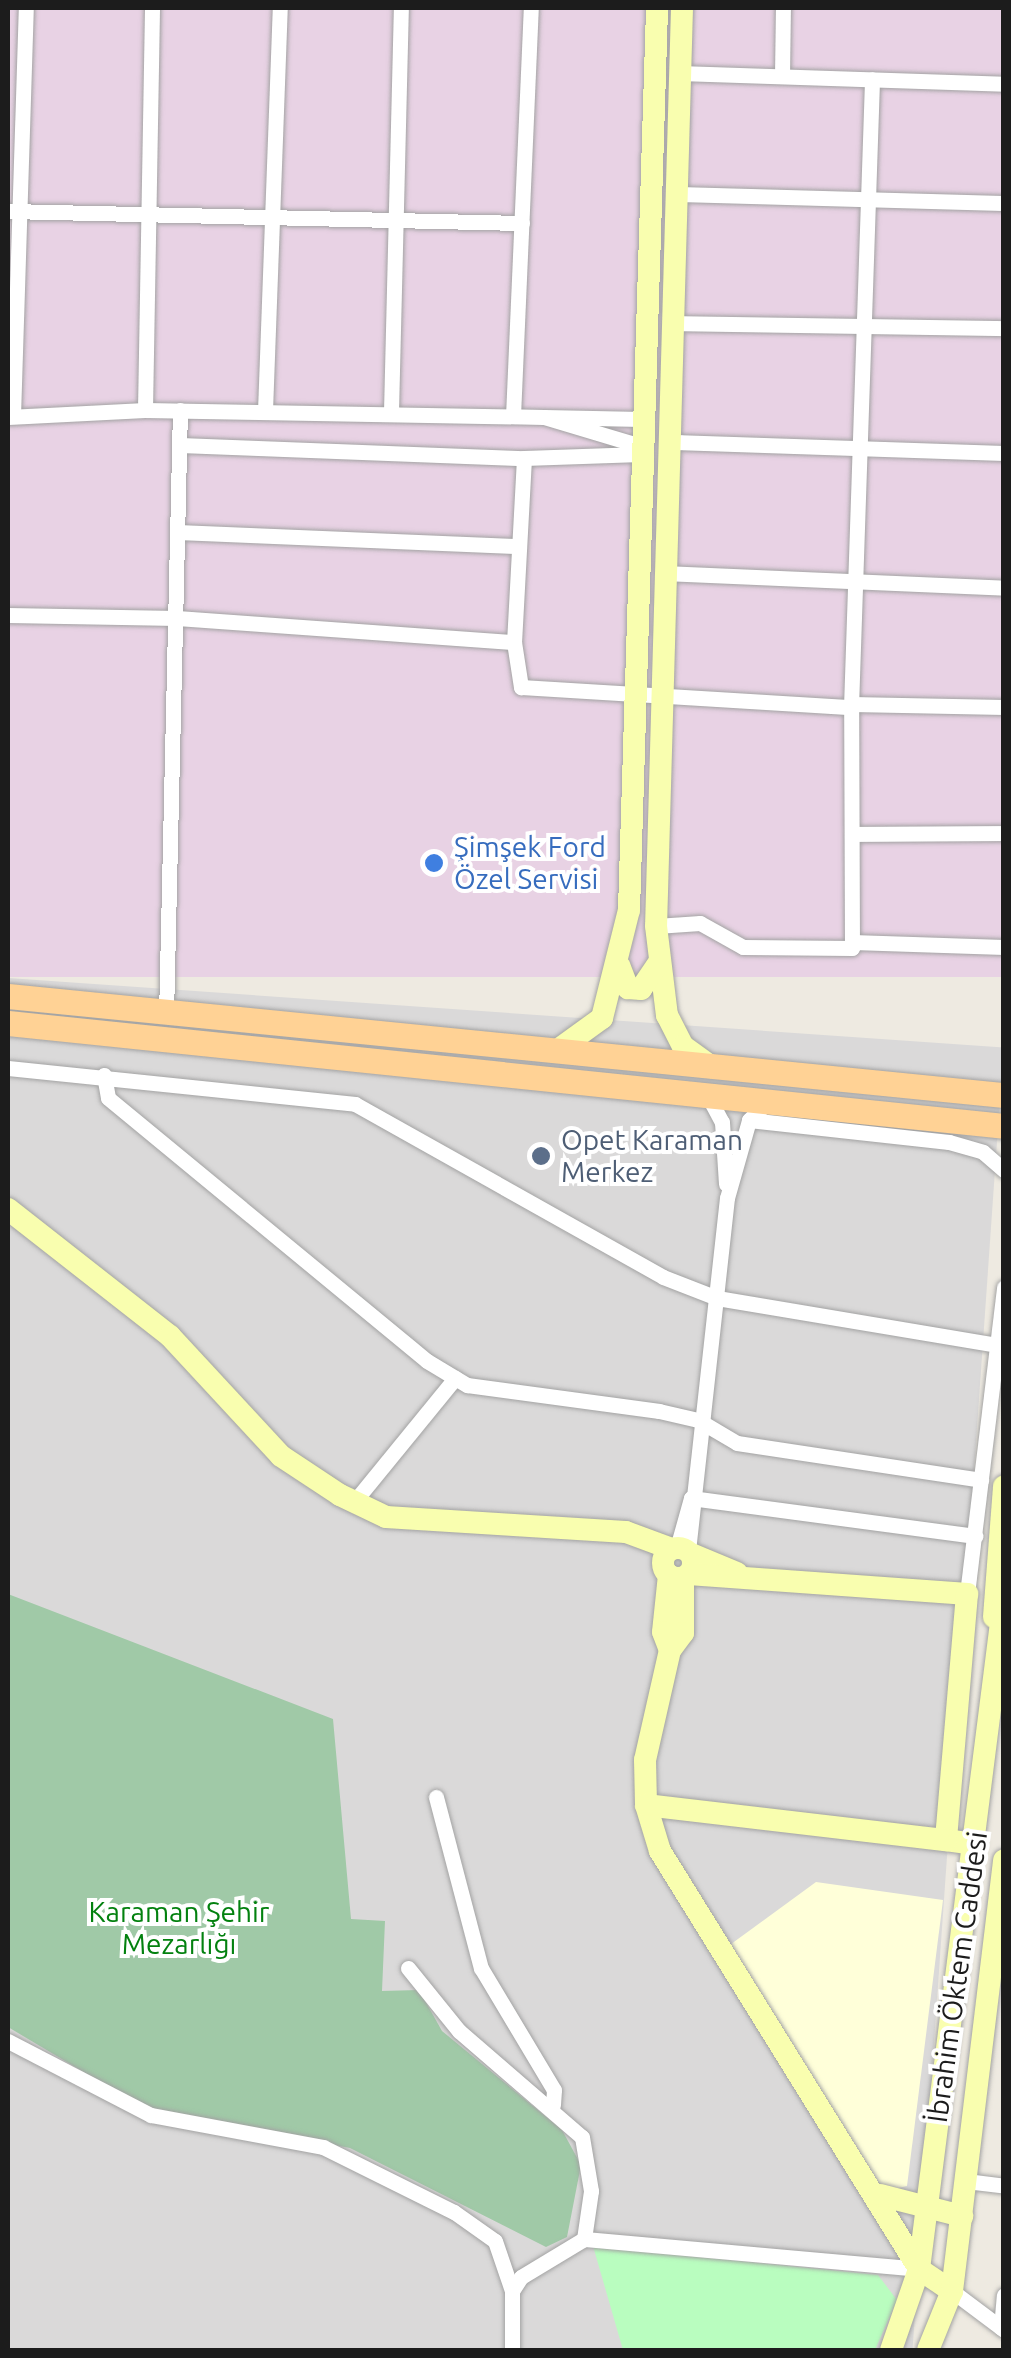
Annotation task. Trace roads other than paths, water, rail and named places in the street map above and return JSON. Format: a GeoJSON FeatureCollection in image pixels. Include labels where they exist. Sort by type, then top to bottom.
{"type":"FeatureCollection","features":[{"type":"Feature","properties":{"kind":"main road"},"geometry":{"type":"LineString","coordinates":[[8,996],[166,1016],[1004,1095]]}},
{"type":"Feature","properties":{"kind":"main road"},"geometry":{"type":"LineString","coordinates":[[8,1023],[1003,1125]]}},
{"type":"Feature","properties":{"kind":"street"},"geometry":{"type":"LineString","coordinates":[[26,8],[14,211],[10,417],[180,410],[642,419],[673,439]]}},
{"type":"Feature","properties":{"kind":"street"},"geometry":{"type":"LineString","coordinates":[[145,410],[144,209],[152,8]]}},
{"type":"Feature","properties":{"kind":"street"},"geometry":{"type":"LineString","coordinates":[[266,411],[280,8]]}},
{"type":"Feature","properties":{"kind":"street"},"geometry":{"type":"LineString","coordinates":[[391,412],[401,8]]}},
{"type":"Feature","properties":{"kind":"street"},"geometry":{"type":"LineString","coordinates":[[513,416],[531,8]]}},
{"type":"Feature","properties":{"kind":"street"},"geometry":{"type":"LineString","coordinates":[[657,8],[641,450],[656,926],[667,1015],[684,1046],[712,1067]]}},
{"type":"Feature","properties":{"kind":"street"},"geometry":{"type":"LineString","coordinates":[[554,1052],[602,1018],[619,964],[665,573],[673,439],[682,8]]}},
{"type":"Feature","properties":{"kind":"street"},"geometry":{"type":"LineString","coordinates":[[782,76],[783,8]]}},
{"type":"Feature","properties":{"kind":"street"},"geometry":{"type":"LineString","coordinates":[[679,73],[1004,84]]}},
{"type":"Feature","properties":{"kind":"street"},"geometry":{"type":"LineString","coordinates":[[852,942],[851,705],[863,452],[865,199],[872,79]]}},
{"type":"Feature","properties":{"kind":"street"},"geometry":{"type":"LineString","coordinates":[[677,194],[1004,203]]}},
{"type":"Feature","properties":{"kind":"street"},"geometry":{"type":"LineString","coordinates":[[14,211],[144,209],[272,220],[522,224]]}},
{"type":"Feature","properties":{"kind":"street"},"geometry":{"type":"LineString","coordinates":[[674,323],[1004,328]]}},
{"type":"Feature","properties":{"kind":"street"},"geometry":{"type":"LineString","coordinates":[[166,1016],[180,410]]}},
{"type":"Feature","properties":{"kind":"street"},"geometry":{"type":"LineString","coordinates":[[544,417],[641,450]]}},
{"type":"Feature","properties":{"kind":"street"},"geometry":{"type":"LineString","coordinates":[[180,445],[524,458],[641,450],[673,439],[863,452],[1004,453]]}},
{"type":"Feature","properties":{"kind":"street"},"geometry":{"type":"LineString","coordinates":[[524,458],[514,642],[521,688],[851,705],[1004,707]]}},
{"type":"Feature","properties":{"kind":"street"},"geometry":{"type":"LineString","coordinates":[[178,532],[519,546]]}},
{"type":"Feature","properties":{"kind":"street"},"geometry":{"type":"LineString","coordinates":[[665,573],[1004,588]]}},
{"type":"Feature","properties":{"kind":"street"},"geometry":{"type":"LineString","coordinates":[[8,615],[177,618],[514,642]]}},
{"type":"Feature","properties":{"kind":"street"},"geometry":{"type":"LineString","coordinates":[[852,834],[1004,833]]}},
{"type":"Feature","properties":{"kind":"street"},"geometry":{"type":"LineString","coordinates":[[656,926],[700,924],[762,950],[852,942],[1004,947]]}},
{"type":"Feature","properties":{"kind":"street"},"geometry":{"type":"LineString","coordinates":[[619,964],[628,988],[641,989],[658,964]]}},
{"type":"Feature","properties":{"kind":"street"},"geometry":{"type":"LineString","coordinates":[[8,1068],[355,1104],[663,1278],[717,1298],[1000,1346]]}},
{"type":"Feature","properties":{"kind":"street"},"geometry":{"type":"LineString","coordinates":[[104,1075],[108,1098],[454,1378],[698,1420],[737,1443],[992,1483]]}},
{"type":"Feature","properties":{"kind":"street"},"geometry":{"type":"LineString","coordinates":[[707,1094],[722,1122],[726,1198],[717,1298],[698,1420],[691,1498],[696,1518],[679,1562],[682,1633],[670,1650],[646,1760],[646,1805],[660,1851],[711,1939],[880,2195],[919,2269],[1002,2329]]}},
{"type":"Feature","properties":{"kind":"street"},"geometry":{"type":"LineString","coordinates":[[726,1198],[750,1120],[769,1100]]}},
{"type":"Feature","properties":{"kind":"street"},"geometry":{"type":"LineString","coordinates":[[750,1120],[949,1142],[984,1152],[1004,1170]]}},
{"type":"Feature","properties":{"kind":"street"},"geometry":{"type":"LineString","coordinates":[[8,1209],[170,1336],[281,1456],[354,1502],[386,1517],[626,1532],[720,1582],[737,1573],[967,1594]]}},
{"type":"Feature","properties":{"kind":"street"},"geometry":{"type":"LineString","coordinates":[[994,1684],[992,1483],[1004,1287]]}},
{"type":"Feature","properties":{"kind":"street"},"geometry":{"type":"LineString","coordinates":[[354,1502],[454,1378]]}},
{"type":"Feature","properties":{"kind":"street"},"geometry":{"type":"LineString","coordinates":[[946,1840],[967,1594],[976,1536],[992,1483]]}},
{"type":"Feature","properties":{"kind":"street"},"geometry":{"type":"LineString","coordinates":[[691,1498],[976,1536]]}},
{"type":"Feature","properties":{"kind":"street","name":"İbrahim Öktem Caddesi"},"geometry":{"type":"LineString","coordinates":[[891,2350],[919,2269],[1004,1598]]}},
{"type":"Feature","properties":{"kind":"street"},"geometry":{"type":"LineString","coordinates":[[436,1797],[481,1968],[554,2090],[553,2105]]}},
{"type":"Feature","properties":{"kind":"street"},"geometry":{"type":"LineString","coordinates":[[646,1805],[975,1844]]}},
{"type":"Feature","properties":{"kind":"street","name":"İbrahim Öktem Caddesi"},"geometry":{"type":"LineString","coordinates":[[928,2350],[952,2292],[1001,1914],[1004,1860]]}},
{"type":"Feature","properties":{"kind":"street"},"geometry":{"type":"LineString","coordinates":[[408,1968],[459,2032],[553,2105],[582,2137],[589,2164],[584,2239]]}},
{"type":"Feature","properties":{"kind":"street"},"geometry":{"type":"LineString","coordinates":[[8,2041],[151,2115],[323,2148],[454,2212],[496,2241],[512,2292],[512,2350]]}},
{"type":"Feature","properties":{"kind":"street"},"geometry":{"type":"LineString","coordinates":[[966,2181],[1004,2186]]}},
{"type":"Feature","properties":{"kind":"street"},"geometry":{"type":"LineString","coordinates":[[880,2195],[962,2216]]}},
{"type":"Feature","properties":{"kind":"street"},"geometry":{"type":"LineString","coordinates":[[512,2292],[532,2264],[584,2239],[919,2269]]}},
{"type":"Feature","properties":{"kind":"street"},"geometry":{"type":"LineString","coordinates":[[1002,2329],[1004,2295]]}},
{"type":"Feature","properties":{"kind":"place","name":"Şimşek Ford Özel Servisi"},"geometry":{"type":"Point","coordinates":[434,863]}},
{"type":"Feature","properties":{"kind":"place","name":"Opet Karaman Merkez"},"geometry":{"type":"Point","coordinates":[541,1156]}},
{"type":"Feature","properties":{"kind":"park label","name":"Karaman Şehir Mezarlığı"},"geometry":{"type":"Point","coordinates":[179,1928]}}]}
